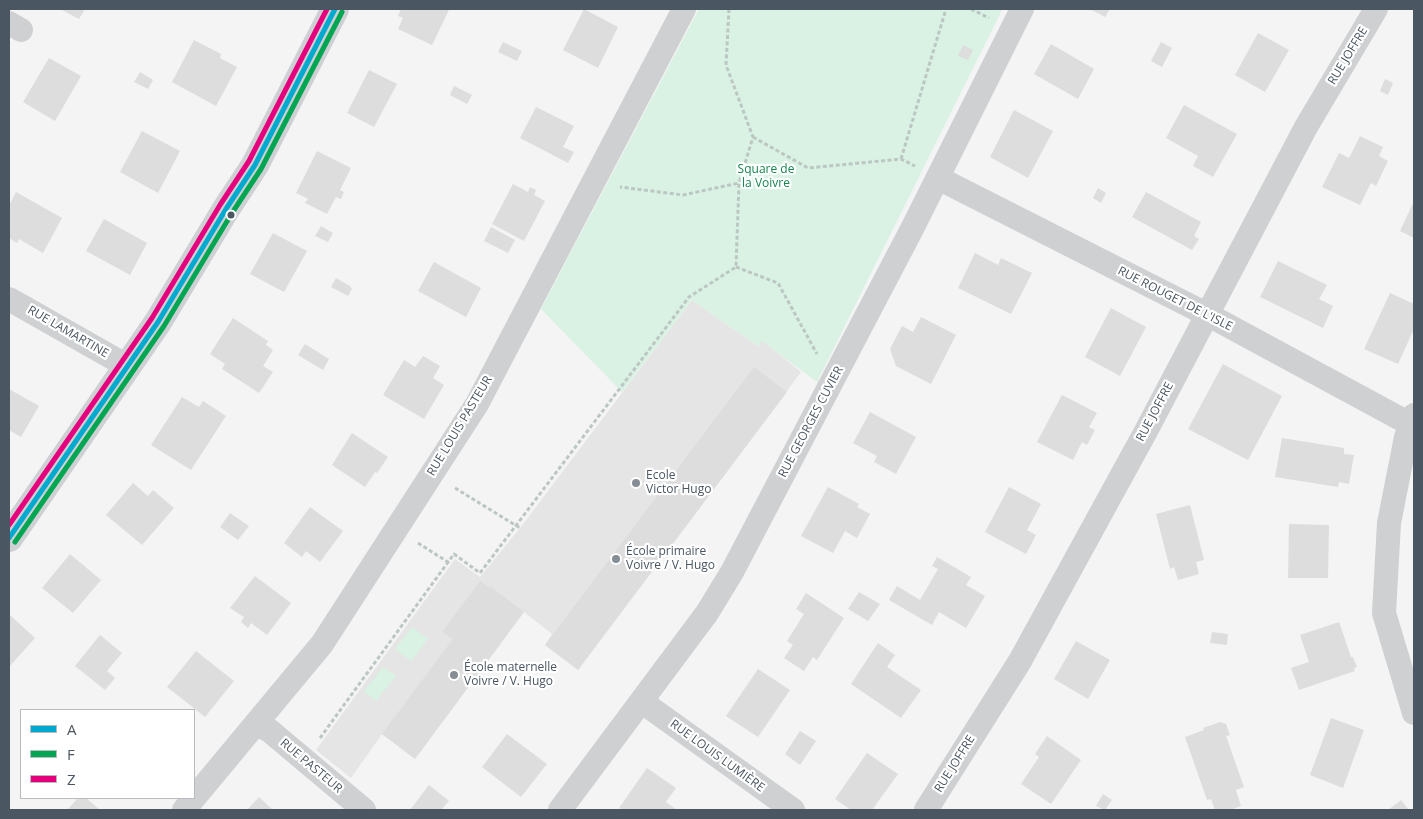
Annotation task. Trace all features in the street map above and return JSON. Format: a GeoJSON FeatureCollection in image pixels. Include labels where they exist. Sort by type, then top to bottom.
{"type":"FeatureCollection","features":[{"type":"Feature","properties":{"kind":"main road"},"geometry":{"type":"LineString","coordinates":[[9,538],[158,322],[255,165],[335,9]]}},
{"type":"Feature","properties":{"kind":"street","name":"RUE LOUIS PASTEUR"},"geometry":{"type":"LineString","coordinates":[[195,797],[322,644],[476,404],[684,9]]}},
{"type":"Feature","properties":{"kind":"street","name":"RUE GEORGES CUVIER"},"geometry":{"type":"LineString","coordinates":[[560,810],[707,613],[732,572],[938,178],[1022,9]]}},
{"type":"Feature","properties":{"kind":"street","name":"RUE JOFFRE"},"geometry":{"type":"LineString","coordinates":[[926,810],[1020,661],[1146,431],[1306,127],[1376,9]]}},
{"type":"Feature","properties":{"kind":"street","name":"RUE ROUGET DE L'ISLE"},"geometry":{"type":"LineString","coordinates":[[938,178],[1412,419]]}},
{"type":"Feature","properties":{"kind":"street","name":"RUE LAMARTINE"},"geometry":{"type":"LineString","coordinates":[[9,299],[127,366]]}},
{"type":"Feature","properties":{"kind":"street"},"geometry":{"type":"LineString","coordinates":[[1412,419],[1389,523],[1384,613],[1414,713]]}},
{"type":"Feature","properties":{"kind":"street","name":"RUE LOUIS LUMIÈRE"},"geometry":{"type":"LineString","coordinates":[[643,700],[652,709],[793,810]]}},
{"type":"Feature","properties":{"kind":"street","name":"RUE PASTEUR"},"geometry":{"type":"LineString","coordinates":[[256,723],[270,731],[364,810]]}},
{"type":"Feature","properties":{"kind":"street","name":"RUE LOUIS PASTEUR"},"geometry":{"type":"LineString","coordinates":[[184,810],[193,799]]}},
{"type":"Feature","properties":{"kind":"path"},"geometry":{"type":"LineString","coordinates":[[729,9],[726,65],[753,137],[739,184],[736,267]]}},
{"type":"Feature","properties":{"kind":"path"},"geometry":{"type":"LineString","coordinates":[[901,159],[946,9]]}},
{"type":"Feature","properties":{"kind":"path"},"geometry":{"type":"LineString","coordinates":[[753,137],[808,168],[901,159],[938,178]]}},
{"type":"Feature","properties":{"kind":"path"},"geometry":{"type":"LineString","coordinates":[[592,183],[683,195],[739,184]]}},
{"type":"Feature","properties":{"kind":"path"},"geometry":{"type":"LineString","coordinates":[[736,267],[778,283],[833,380]]}},
{"type":"Feature","properties":{"kind":"path"},"geometry":{"type":"LineString","coordinates":[[303,760],[450,563],[454,554],[480,573],[518,527],[689,297],[736,267]]}},
{"type":"Feature","properties":{"kind":"path"},"geometry":{"type":"LineString","coordinates":[[432,473],[518,527]]}},
{"type":"Feature","properties":{"kind":"path"},"geometry":{"type":"LineString","coordinates":[[396,529],[450,563]]}},
{"type":"Feature","properties":{"kind":"shaded area","name":"Ecole Victor Hugo"},"geometry":{"type":"Polygon","coordinates":[[[692,300],[758,346],[762,340],[801,372],[578,670],[545,645],[552,634],[524,612],[415,759],[382,734],[351,778],[316,750],[455,559],[480,577],[520,528],[692,300]]]}},
{"type":"Feature","properties":{"kind":"green space","name":"Square de la Voivre"},"geometry":{"type":"Polygon","coordinates":[[[699,9],[1001,9],[817,382],[762,341],[758,346],[692,300],[622,392],[541,309],[699,9]]]}},
{"type":"Feature","properties":{"kind":"green space"},"geometry":{"type":"Polygon","coordinates":[[[412,627],[428,639],[411,661],[395,649],[412,627]]]}},
{"type":"Feature","properties":{"kind":"green space"},"geometry":{"type":"Polygon","coordinates":[[[383,667],[396,676],[376,701],[364,691],[383,667]]]}},
{"type":"Feature","properties":{"kind":"building"},"geometry":{"type":"Polygon","coordinates":[[[60,9],[85,9],[79,19],[60,9]]]}},
{"type":"Feature","properties":{"kind":"building"},"geometry":{"type":"Polygon","coordinates":[[[401,9],[449,10],[432,45],[398,29],[403,18],[398,16],[401,9]]]}},
{"type":"Feature","properties":{"kind":"building"},"geometry":{"type":"Polygon","coordinates":[[[584,9],[618,27],[598,68],[563,50],[584,9]]]}},
{"type":"Feature","properties":{"kind":"building"},"geometry":{"type":"Polygon","coordinates":[[[1090,9],[1110,9],[1105,17],[1090,9]]]}},
{"type":"Feature","properties":{"kind":"building"},"geometry":{"type":"Polygon","coordinates":[[[1258,33],[1289,50],[1265,92],[1235,75],[1258,33]]]}},
{"type":"Feature","properties":{"kind":"building"},"geometry":{"type":"Polygon","coordinates":[[[194,40],[221,54],[220,58],[237,67],[216,106],[172,82],[194,40]]]}},
{"type":"Feature","properties":{"kind":"building"},"geometry":{"type":"Polygon","coordinates":[[[503,42],[522,51],[517,61],[498,52],[503,42]]]}},
{"type":"Feature","properties":{"kind":"building"},"geometry":{"type":"Polygon","coordinates":[[[1161,42],[1172,48],[1162,67],[1151,61],[1161,42]]]}},
{"type":"Feature","properties":{"kind":"building"},"geometry":{"type":"Polygon","coordinates":[[[1051,44],[1094,69],[1078,99],[1034,74],[1051,44]]]}},
{"type":"Feature","properties":{"kind":"building"},"geometry":{"type":"Polygon","coordinates":[[[963,45],[973,50],[968,60],[958,56],[963,45]]]}},
{"type":"Feature","properties":{"kind":"building"},"geometry":{"type":"Polygon","coordinates":[[[49,58],[81,76],[55,121],[23,102],[49,58]]]}},
{"type":"Feature","properties":{"kind":"building"},"geometry":{"type":"Polygon","coordinates":[[[369,70],[397,84],[374,127],[347,113],[369,70]]]}},
{"type":"Feature","properties":{"kind":"building"},"geometry":{"type":"Polygon","coordinates":[[[140,72],[153,80],[148,89],[134,82],[140,72]]]}},
{"type":"Feature","properties":{"kind":"building"},"geometry":{"type":"Polygon","coordinates":[[[1385,79],[1393,83],[1388,95],[1380,91],[1385,79]]]}},
{"type":"Feature","properties":{"kind":"building"},"geometry":{"type":"Polygon","coordinates":[[[454,86],[472,95],[467,104],[450,95],[454,86]]]}},
{"type":"Feature","properties":{"kind":"building"},"geometry":{"type":"Polygon","coordinates":[[[1184,105],[1237,134],[1213,177],[1193,166],[1198,156],[1166,138],[1184,105]]]}},
{"type":"Feature","properties":{"kind":"building"},"geometry":{"type":"Polygon","coordinates":[[[536,107],[574,126],[563,147],[574,152],[568,163],[520,138],[536,107]]]}},
{"type":"Feature","properties":{"kind":"building"},"geometry":{"type":"Polygon","coordinates":[[[1014,110],[1053,131],[1028,178],[990,157],[1014,110]]]}},
{"type":"Feature","properties":{"kind":"building"},"geometry":{"type":"Polygon","coordinates":[[[142,131],[180,151],[158,193],[120,172],[142,131]]]}},
{"type":"Feature","properties":{"kind":"building"},"geometry":{"type":"Polygon","coordinates":[[[1360,136],[1383,147],[1379,156],[1388,161],[1376,186],[1371,183],[1360,205],[1322,187],[1339,153],[1349,158],[1360,136]]]}},
{"type":"Feature","properties":{"kind":"building"},"geometry":{"type":"Polygon","coordinates":[[[317,151],[351,168],[340,190],[344,192],[341,199],[336,197],[327,214],[305,203],[308,199],[296,193],[317,151]]]}},
{"type":"Feature","properties":{"kind":"building"},"geometry":{"type":"Polygon","coordinates":[[[513,184],[528,192],[530,187],[536,190],[534,195],[545,201],[524,241],[492,224],[513,184]]]}},
{"type":"Feature","properties":{"kind":"building"},"geometry":{"type":"Polygon","coordinates":[[[1098,188],[1106,193],[1101,203],[1093,198],[1098,188]]]}},
{"type":"Feature","properties":{"kind":"building"},"geometry":{"type":"Polygon","coordinates":[[[16,192],[62,218],[43,253],[19,239],[17,243],[9,238],[9,206],[16,192]]]}},
{"type":"Feature","properties":{"kind":"building"},"geometry":{"type":"Polygon","coordinates":[[[1146,192],[1201,222],[1194,236],[1199,239],[1192,250],[1132,217],[1146,192]]]}},
{"type":"Feature","properties":{"kind":"building"},"geometry":{"type":"Polygon","coordinates":[[[1414,201],[1414,238],[1400,231],[1414,201]]]}},
{"type":"Feature","properties":{"kind":"building"},"geometry":{"type":"Polygon","coordinates":[[[104,219],[147,243],[130,275],[86,251],[104,219]]]}},
{"type":"Feature","properties":{"kind":"building"},"geometry":{"type":"Polygon","coordinates":[[[321,226],[333,233],[328,242],[315,236],[321,226]]]}},
{"type":"Feature","properties":{"kind":"building"},"geometry":{"type":"Polygon","coordinates":[[[491,227],[515,240],[508,253],[484,241],[491,227]]]}},
{"type":"Feature","properties":{"kind":"building"},"geometry":{"type":"Polygon","coordinates":[[[273,233],[307,251],[284,292],[250,274],[273,233]]]}},
{"type":"Feature","properties":{"kind":"building"},"geometry":{"type":"Polygon","coordinates":[[[975,253],[998,265],[1001,258],[1032,273],[1011,314],[958,288],[975,253]]]}},
{"type":"Feature","properties":{"kind":"building"},"geometry":{"type":"Polygon","coordinates":[[[1278,261],[1327,285],[1319,299],[1333,306],[1323,328],[1260,297],[1278,261]]]}},
{"type":"Feature","properties":{"kind":"building"},"geometry":{"type":"Polygon","coordinates":[[[434,262],[481,288],[466,317],[418,291],[434,262]]]}},
{"type":"Feature","properties":{"kind":"building"},"geometry":{"type":"Polygon","coordinates":[[[336,278],[352,289],[348,296],[331,287],[336,278]]]}},
{"type":"Feature","properties":{"kind":"building"},"geometry":{"type":"Polygon","coordinates":[[[1390,293],[1414,304],[1414,329],[1398,364],[1364,349],[1390,293]]]}},
{"type":"Feature","properties":{"kind":"building"},"geometry":{"type":"Polygon","coordinates":[[[1111,308],[1146,327],[1120,376],[1085,357],[1111,308]]]}},
{"type":"Feature","properties":{"kind":"building"},"geometry":{"type":"Polygon","coordinates":[[[921,317],[956,335],[931,384],[896,366],[890,349],[902,326],[913,332],[921,317]]]}},
{"type":"Feature","properties":{"kind":"building"},"geometry":{"type":"Polygon","coordinates":[[[233,318],[268,341],[266,345],[273,350],[263,366],[273,372],[259,393],[222,369],[225,364],[210,354],[233,318]]]}},
{"type":"Feature","properties":{"kind":"building"},"geometry":{"type":"Polygon","coordinates":[[[305,344],[329,359],[323,370],[298,355],[305,344]]]}},
{"type":"Feature","properties":{"kind":"building"},"geometry":{"type":"Polygon","coordinates":[[[423,356],[440,366],[433,378],[444,385],[424,419],[383,395],[404,360],[415,367],[423,356]]]}},
{"type":"Feature","properties":{"kind":"building"},"geometry":{"type":"Polygon","coordinates":[[[1223,364],[1282,396],[1248,460],[1188,429],[1223,364]]]}},
{"type":"Feature","properties":{"kind":"building"},"geometry":{"type":"Polygon","coordinates":[[[754,367],[787,392],[578,670],[545,645],[754,367]]]}},
{"type":"Feature","properties":{"kind":"building"},"geometry":{"type":"Polygon","coordinates":[[[9,389],[39,406],[21,437],[9,430],[9,389]]]}},
{"type":"Feature","properties":{"kind":"building"},"geometry":{"type":"Polygon","coordinates":[[[1062,395],[1097,413],[1089,427],[1095,430],[1087,445],[1082,442],[1073,460],[1037,442],[1062,395]]]}},
{"type":"Feature","properties":{"kind":"building"},"geometry":{"type":"Polygon","coordinates":[[[182,397],[199,407],[203,401],[226,416],[191,470],[151,445],[182,397]]]}},
{"type":"Feature","properties":{"kind":"building"},"geometry":{"type":"Polygon","coordinates":[[[870,412],[916,437],[896,474],[874,462],[877,456],[853,443],[870,412]]]}},
{"type":"Feature","properties":{"kind":"building"},"geometry":{"type":"Polygon","coordinates":[[[352,433],[388,457],[365,487],[332,465],[352,433]]]}},
{"type":"Feature","properties":{"kind":"building"},"geometry":{"type":"Polygon","coordinates":[[[1282,438],[1344,448],[1344,454],[1354,455],[1349,484],[1339,482],[1338,487],[1275,477],[1282,438]]]}},
{"type":"Feature","properties":{"kind":"building"},"geometry":{"type":"Polygon","coordinates":[[[133,483],[148,496],[153,490],[174,508],[142,545],[106,515],[133,483]]]}},
{"type":"Feature","properties":{"kind":"building"},"geometry":{"type":"Polygon","coordinates":[[[828,487],[859,504],[857,507],[870,514],[857,538],[845,531],[833,553],[801,536],[828,487]]]}},
{"type":"Feature","properties":{"kind":"building"},"geometry":{"type":"Polygon","coordinates":[[[1009,487],[1041,504],[1027,530],[1036,535],[1026,554],[985,532],[1009,487]]]}},
{"type":"Feature","properties":{"kind":"building"},"geometry":{"type":"Polygon","coordinates":[[[1190,505],[1204,560],[1196,562],[1199,574],[1178,580],[1174,567],[1170,569],[1156,514],[1190,505]]]}},
{"type":"Feature","properties":{"kind":"building"},"geometry":{"type":"Polygon","coordinates":[[[310,507],[343,531],[320,562],[306,551],[302,557],[284,543],[310,507]]]}},
{"type":"Feature","properties":{"kind":"building"},"geometry":{"type":"Polygon","coordinates":[[[230,513],[249,526],[238,540],[220,527],[230,513]]]}},
{"type":"Feature","properties":{"kind":"building"},"geometry":{"type":"Polygon","coordinates":[[[1289,524],[1329,525],[1328,578],[1288,578],[1289,524]]]}},
{"type":"Feature","properties":{"kind":"building"},"geometry":{"type":"Polygon","coordinates":[[[70,554],[101,580],[73,613],[42,588],[70,554]]]}},
{"type":"Feature","properties":{"kind":"building"},"geometry":{"type":"Polygon","coordinates":[[[937,557],[971,577],[966,585],[985,596],[966,628],[939,612],[932,625],[889,600],[897,586],[920,600],[938,569],[932,566],[937,557]]]}},
{"type":"Feature","properties":{"kind":"building"},"geometry":{"type":"Polygon","coordinates":[[[255,576],[291,603],[267,635],[251,623],[248,628],[241,622],[244,617],[230,608],[255,576]]]}},
{"type":"Feature","properties":{"kind":"building"},"geometry":{"type":"Polygon","coordinates":[[[480,581],[524,612],[415,759],[382,734],[453,639],[442,632],[480,581]]]}},
{"type":"Feature","properties":{"kind":"building"},"geometry":{"type":"Polygon","coordinates":[[[859,592],[880,604],[868,621],[848,609],[859,592]]]}},
{"type":"Feature","properties":{"kind":"building"},"geometry":{"type":"Polygon","coordinates":[[[806,593],[844,618],[817,660],[813,657],[804,671],[784,658],[793,645],[787,641],[804,614],[796,609],[806,593]]]}},
{"type":"Feature","properties":{"kind":"building"},"geometry":{"type":"Polygon","coordinates":[[[9,614],[35,638],[9,667],[9,614]]]}},
{"type":"Feature","properties":{"kind":"building"},"geometry":{"type":"Polygon","coordinates":[[[1339,622],[1351,657],[1353,657],[1357,667],[1354,668],[1355,671],[1299,690],[1291,668],[1309,662],[1300,635],[1339,622]]]}},
{"type":"Feature","properties":{"kind":"building"},"geometry":{"type":"Polygon","coordinates":[[[1212,632],[1228,634],[1227,645],[1210,643],[1212,632]]]}},
{"type":"Feature","properties":{"kind":"building"},"geometry":{"type":"Polygon","coordinates":[[[100,635],[122,653],[107,671],[115,678],[105,690],[75,666],[100,635]]]}},
{"type":"Feature","properties":{"kind":"building"},"geometry":{"type":"Polygon","coordinates":[[[1076,641],[1110,660],[1088,699],[1054,679],[1076,641]]]}},
{"type":"Feature","properties":{"kind":"building"},"geometry":{"type":"Polygon","coordinates":[[[878,643],[895,655],[887,667],[921,690],[901,718],[851,684],[878,643]]]}},
{"type":"Feature","properties":{"kind":"building"},"geometry":{"type":"Polygon","coordinates":[[[196,651],[234,681],[205,717],[167,687],[196,651]]]}},
{"type":"Feature","properties":{"kind":"building"},"geometry":{"type":"Polygon","coordinates":[[[758,669],[790,690],[758,737],[726,716],[758,669]]]}},
{"type":"Feature","properties":{"kind":"building"},"geometry":{"type":"Polygon","coordinates":[[[1331,718],[1364,730],[1343,788],[1310,775],[1331,718]]]}},
{"type":"Feature","properties":{"kind":"building"},"geometry":{"type":"Polygon","coordinates":[[[1220,722],[1226,724],[1230,735],[1226,736],[1244,787],[1236,790],[1241,806],[1230,810],[1215,810],[1211,799],[1207,800],[1185,737],[1220,722]]]}},
{"type":"Feature","properties":{"kind":"building"},"geometry":{"type":"Polygon","coordinates":[[[800,731],[816,741],[800,765],[785,754],[800,731]]]}},
{"type":"Feature","properties":{"kind":"building"},"geometry":{"type":"Polygon","coordinates":[[[507,734],[547,764],[521,797],[482,767],[507,734]]]}},
{"type":"Feature","properties":{"kind":"building"},"geometry":{"type":"Polygon","coordinates":[[[1047,736],[1081,760],[1051,804],[1021,784],[1039,757],[1035,754],[1047,736]]]}},
{"type":"Feature","properties":{"kind":"building"},"geometry":{"type":"Polygon","coordinates":[[[867,753],[898,774],[872,810],[851,810],[835,799],[867,753]]]}},
{"type":"Feature","properties":{"kind":"building"},"geometry":{"type":"Polygon","coordinates":[[[647,768],[676,788],[666,802],[677,810],[623,810],[619,808],[647,768]]]}},
{"type":"Feature","properties":{"kind":"building"},"geometry":{"type":"Polygon","coordinates":[[[429,785],[449,801],[441,810],[410,810],[429,785]]]}},
{"type":"Feature","properties":{"kind":"building"},"geometry":{"type":"Polygon","coordinates":[[[1103,794],[1112,800],[1105,810],[1096,806],[1103,794]]]}},
{"type":"Feature","properties":{"kind":"building"},"geometry":{"type":"Polygon","coordinates":[[[259,797],[273,810],[247,810],[259,797]]]}},
{"type":"Feature","properties":{"kind":"building"},"geometry":{"type":"Polygon","coordinates":[[[77,799],[87,799],[100,810],[67,810],[77,799]]]}},
{"type":"Feature","properties":{"kind":"building"},"geometry":{"type":"Polygon","coordinates":[[[1401,800],[1409,810],[1388,810],[1401,800]]]}},
{"type":"Feature","properties":{"kind":"transit line","name":"Z"},"geometry":{"type":"LineString","coordinates":[[9,525],[152,318],[220,205],[249,161],[327,9]]}},
{"type":"Feature","properties":{"kind":"transit line","name":"A"},"geometry":{"type":"LineString","coordinates":[[9,538],[158,322],[226,209],[255,165],[335,9]]}},
{"type":"Feature","properties":{"kind":"transit line","name":"F"},"geometry":{"type":"LineString","coordinates":[[15,542],[164,326],[232,213],[261,169],[342,12]]}},
{"type":"Feature","properties":{"kind":"place","name":"Ecole Victor Hugo"},"geometry":{"type":"Point","coordinates":[636,483]}},
{"type":"Feature","properties":{"kind":"place","name":"École primaire Voivre / V. Hugo"},"geometry":{"type":"Point","coordinates":[616,559]}},
{"type":"Feature","properties":{"kind":"place","name":"École maternelle Voivre / V. Hugo"},"geometry":{"type":"Point","coordinates":[454,675]}}]}
